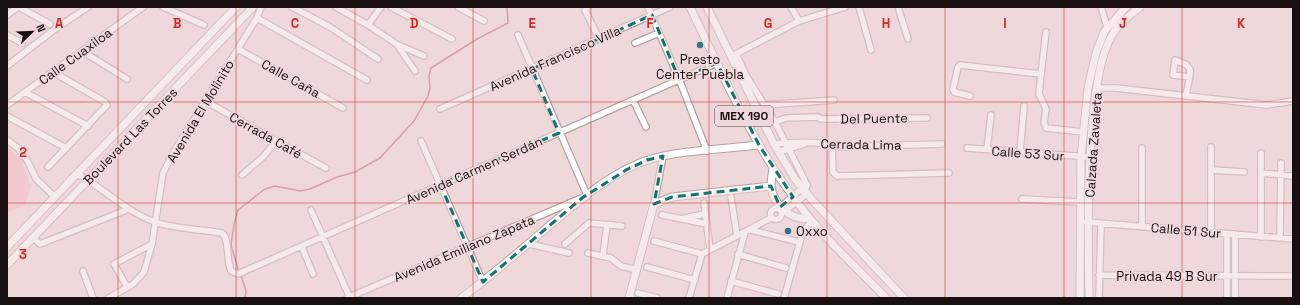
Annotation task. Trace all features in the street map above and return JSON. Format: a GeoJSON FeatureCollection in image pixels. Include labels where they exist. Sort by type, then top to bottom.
{"type":"FeatureCollection","features":[{"type":"Feature","properties":{"kind":"main road","name":"Boulevard Las Torres"},"geometry":{"type":"LineString","coordinates":[[7,247],[236,7]]}},
{"type":"Feature","properties":{"kind":"main road","name":"Boulevard Las Torres"},"geometry":{"type":"LineString","coordinates":[[7,265],[253,7]]}},
{"type":"Feature","properties":{"kind":"main road","name":"MEX 190"},"geometry":{"type":"LineString","coordinates":[[690,7],[759,145],[773,168],[795,200],[811,219],[886,298]]}},
{"type":"Feature","properties":{"kind":"main road","name":"MEX 190"},"geometry":{"type":"LineString","coordinates":[[707,7],[734,55],[778,152],[805,191],[904,298]]}},
{"type":"Feature","properties":{"kind":"main road","name":"Calzada Zavaleta"},"geometry":{"type":"LineString","coordinates":[[1080,298],[1079,222],[1081,156],[1088,88],[1096,53],[1107,27],[1126,7]]}},
{"type":"Feature","properties":{"kind":"main road","name":"Calzada Zavaleta"},"geometry":{"type":"LineString","coordinates":[[1089,298],[1088,222],[1090,157],[1097,88],[1104,54],[1111,36],[1126,18],[1140,7]]}},
{"type":"Feature","properties":{"kind":"main road"},"geometry":{"type":"LineString","coordinates":[[461,298],[484,282],[584,196],[626,170],[647,160],[663,156],[759,145]]}},
{"type":"Feature","properties":{"kind":"main road"},"geometry":{"type":"LineString","coordinates":[[773,168],[771,186],[781,210],[800,219],[811,219]]}},
{"type":"Feature","properties":{"kind":"main road"},"geometry":{"type":"LineString","coordinates":[[629,298],[654,204],[672,197],[771,186]]}},
{"type":"Feature","properties":{"kind":"street"},"geometry":{"type":"LineString","coordinates":[[7,15],[19,7],[50,24]]}},
{"type":"Feature","properties":{"kind":"street"},"geometry":{"type":"LineString","coordinates":[[7,66],[55,29],[88,7]]}},
{"type":"Feature","properties":{"kind":"street","name":"Calle Cuaxiloa"},"geometry":{"type":"LineString","coordinates":[[7,105],[142,7]]}},
{"type":"Feature","properties":{"kind":"street"},"geometry":{"type":"LineString","coordinates":[[163,7],[204,25]]}},
{"type":"Feature","properties":{"kind":"street","name":"Avenida El Molinito"},"geometry":{"type":"LineString","coordinates":[[109,298],[122,293],[144,272],[152,244],[163,173],[175,150],[207,102],[257,18],[261,7]]}},
{"type":"Feature","properties":{"kind":"street"},"geometry":{"type":"LineString","coordinates":[[292,7],[330,27],[378,58]]}},
{"type":"Feature","properties":{"kind":"street"},"geometry":{"type":"LineString","coordinates":[[336,7],[368,25],[398,45],[424,56]]}},
{"type":"Feature","properties":{"kind":"street"},"geometry":{"type":"LineString","coordinates":[[368,25],[381,7]]}},
{"type":"Feature","properties":{"kind":"street"},"geometry":{"type":"LineString","coordinates":[[391,7],[452,39]]}},
{"type":"Feature","properties":{"kind":"street"},"geometry":{"type":"LineString","coordinates":[[458,7],[484,21]]}},
{"type":"Feature","properties":{"kind":"street"},"geometry":{"type":"LineString","coordinates":[[587,7],[585,10],[599,39]]}},
{"type":"Feature","properties":{"kind":"street"},"geometry":{"type":"LineString","coordinates":[[648,7],[679,79],[707,151]]}},
{"type":"Feature","properties":{"kind":"street","name":"Avenida Francisco Villa"},"geometry":{"type":"LineString","coordinates":[[440,109],[670,7]]}},
{"type":"Feature","properties":{"kind":"street"},"geometry":{"type":"LineString","coordinates":[[792,7],[799,21]]}},
{"type":"Feature","properties":{"kind":"street"},"geometry":{"type":"LineString","coordinates":[[734,55],[799,21],[845,7]]}},
{"type":"Feature","properties":{"kind":"street"},"geometry":{"type":"LineString","coordinates":[[859,7],[871,50]]}},
{"type":"Feature","properties":{"kind":"street"},"geometry":{"type":"LineString","coordinates":[[898,7],[908,39]]}},
{"type":"Feature","properties":{"kind":"street"},"geometry":{"type":"LineString","coordinates":[[1101,7],[1107,27]]}},
{"type":"Feature","properties":{"kind":"street"},"geometry":{"type":"LineString","coordinates":[[257,18],[367,80]]}},
{"type":"Feature","properties":{"kind":"street"},"geometry":{"type":"LineString","coordinates":[[1046,32],[1039,94],[1046,109],[1044,122],[1046,128],[1083,132]]}},
{"type":"Feature","properties":{"kind":"street"},"geometry":{"type":"LineString","coordinates":[[635,43],[659,33]]}},
{"type":"Feature","properties":{"kind":"street"},"geometry":{"type":"LineString","coordinates":[[7,35],[22,43]]}},
{"type":"Feature","properties":{"kind":"street"},"geometry":{"type":"LineString","coordinates":[[518,35],[584,196]]}},
{"type":"Feature","properties":{"kind":"street"},"geometry":{"type":"LineString","coordinates":[[398,45],[415,71]]}},
{"type":"Feature","properties":{"kind":"street","name":"Calle Caña"},"geometry":{"type":"LineString","coordinates":[[238,49],[343,108]]}},
{"type":"Feature","properties":{"kind":"street"},"geometry":{"type":"LineString","coordinates":[[82,51],[127,79]]}},
{"type":"Feature","properties":{"kind":"street","name":"Avenida Carmen Serdán"},"geometry":{"type":"LineString","coordinates":[[155,223],[222,232],[226,235],[228,262],[231,271],[241,273],[717,63]]}},
{"type":"Feature","properties":{"kind":"street"},"geometry":{"type":"LineString","coordinates":[[738,65],[775,122],[807,185],[805,191],[799,191],[795,200],[781,210],[772,211],[771,218]]}},
{"type":"Feature","properties":{"kind":"street"},"geometry":{"type":"LineString","coordinates":[[970,96],[954,92],[953,89],[958,67],[960,65],[1041,74]]}},
{"type":"Feature","properties":{"kind":"street"},"geometry":{"type":"LineString","coordinates":[[48,167],[107,105],[105,102],[53,72]]}},
{"type":"Feature","properties":{"kind":"street"},"geometry":{"type":"LineString","coordinates":[[1186,95],[1190,77]]}},
{"type":"Feature","properties":{"kind":"street"},"geometry":{"type":"LineString","coordinates":[[1097,88],[1116,88],[1267,105],[1293,101]]}},
{"type":"Feature","properties":{"kind":"street"},"geometry":{"type":"LineString","coordinates":[[25,92],[88,126]]}},
{"type":"Feature","properties":{"kind":"street"},"geometry":{"type":"LineString","coordinates":[[633,100],[646,127]]}},
{"type":"Feature","properties":{"kind":"street"},"geometry":{"type":"LineString","coordinates":[[765,105],[834,100]]}},
{"type":"Feature","properties":{"kind":"street","name":"Cerrada Café"},"geometry":{"type":"LineString","coordinates":[[207,102],[326,168]]}},
{"type":"Feature","properties":{"kind":"street"},"geometry":{"type":"LineString","coordinates":[[1020,152],[1024,106]]}},
{"type":"Feature","properties":{"kind":"street"},"geometry":{"type":"LineString","coordinates":[[987,149],[991,115]]}},
{"type":"Feature","properties":{"kind":"street"},"geometry":{"type":"LineString","coordinates":[[7,116],[66,148]]}},
{"type":"Feature","properties":{"kind":"street","name":"Del Puente"},"geometry":{"type":"LineString","coordinates":[[775,122],[786,118],[818,117],[821,119],[927,118]]}},
{"type":"Feature","properties":{"kind":"street"},"geometry":{"type":"LineString","coordinates":[[7,140],[18,148],[27,160],[36,179],[55,197]]}},
{"type":"Feature","properties":{"kind":"street"},"geometry":{"type":"LineString","coordinates":[[242,175],[263,157],[276,141]]}},
{"type":"Feature","properties":{"kind":"street"},"geometry":{"type":"LineString","coordinates":[[421,141],[484,282]]}},
{"type":"Feature","properties":{"kind":"street","name":"Cerrada Lima"},"geometry":{"type":"LineString","coordinates":[[778,152],[786,146],[797,142],[804,144],[826,143],[832,147],[942,144]]}},
{"type":"Feature","properties":{"kind":"street","name":"Cerrada Lima"},"geometry":{"type":"LineString","coordinates":[[774,144],[786,146]]}},
{"type":"Feature","properties":{"kind":"street"},"geometry":{"type":"LineString","coordinates":[[832,147],[833,172],[837,176],[949,173]]}},
{"type":"Feature","properties":{"kind":"street"},"geometry":{"type":"LineString","coordinates":[[1211,147],[1211,232]]}},
{"type":"Feature","properties":{"kind":"street","name":"Calle 53 Sur"},"geometry":{"type":"LineString","coordinates":[[967,148],[1090,157]]}},
{"type":"Feature","properties":{"kind":"street"},"geometry":{"type":"LineString","coordinates":[[1142,148],[1142,227]]}},
{"type":"Feature","properties":{"kind":"street"},"geometry":{"type":"LineString","coordinates":[[1260,237],[1261,153]]}},
{"type":"Feature","properties":{"kind":"street"},"geometry":{"type":"LineString","coordinates":[[654,204],[663,156]]}},
{"type":"Feature","properties":{"kind":"street"},"geometry":{"type":"LineString","coordinates":[[1280,163],[1280,238]]}},
{"type":"Feature","properties":{"kind":"street"},"geometry":{"type":"LineString","coordinates":[[1212,170],[1244,172]]}},
{"type":"Feature","properties":{"kind":"street"},"geometry":{"type":"LineString","coordinates":[[1261,173],[1293,176]]}},
{"type":"Feature","properties":{"kind":"street"},"geometry":{"type":"LineString","coordinates":[[77,174],[129,209],[155,223]]}},
{"type":"Feature","properties":{"kind":"street","name":"Avenida Emiliano Zapata"},"geometry":{"type":"LineString","coordinates":[[349,298],[584,196]]}},
{"type":"Feature","properties":{"kind":"street"},"geometry":{"type":"LineString","coordinates":[[731,197],[737,236]]}},
{"type":"Feature","properties":{"kind":"street"},"geometry":{"type":"LineString","coordinates":[[1022,198],[1080,202]]}},
{"type":"Feature","properties":{"kind":"street"},"geometry":{"type":"LineString","coordinates":[[704,203],[710,249]]}},
{"type":"Feature","properties":{"kind":"street"},"geometry":{"type":"LineString","coordinates":[[33,238],[40,244],[129,209]]}},
{"type":"Feature","properties":{"kind":"street"},"geometry":{"type":"LineString","coordinates":[[311,210],[349,298]]}},
{"type":"Feature","properties":{"kind":"street"},"geometry":{"type":"LineString","coordinates":[[689,298],[702,254],[751,230],[771,218],[778,220],[781,210]]}},
{"type":"Feature","properties":{"kind":"street"},"geometry":{"type":"LineString","coordinates":[[682,218],[705,214]]}},
{"type":"Feature","properties":{"kind":"street"},"geometry":{"type":"LineString","coordinates":[[662,215],[707,224]]}},
{"type":"Feature","properties":{"kind":"street"},"geometry":{"type":"LineString","coordinates":[[784,298],[803,231],[811,219]]}},
{"type":"Feature","properties":{"kind":"street","name":"Calle 51 Sur"},"geometry":{"type":"LineString","coordinates":[[1079,222],[1293,239]]}},
{"type":"Feature","properties":{"kind":"street"},"geometry":{"type":"LineString","coordinates":[[565,244],[589,223],[622,226]]}},
{"type":"Feature","properties":{"kind":"street"},"geometry":{"type":"LineString","coordinates":[[1099,298],[1101,224]]}},
{"type":"Feature","properties":{"kind":"street"},"geometry":{"type":"LineString","coordinates":[[603,255],[607,225]]}},
{"type":"Feature","properties":{"kind":"street"},"geometry":{"type":"LineString","coordinates":[[751,230],[795,241]]}},
{"type":"Feature","properties":{"kind":"street"},"geometry":{"type":"LineString","coordinates":[[728,298],[738,254],[745,232]]}},
{"type":"Feature","properties":{"kind":"street"},"geometry":{"type":"LineString","coordinates":[[1227,234],[1227,298]]}},
{"type":"Feature","properties":{"kind":"street"},"geometry":{"type":"LineString","coordinates":[[1235,234],[1235,298]]}},
{"type":"Feature","properties":{"kind":"street"},"geometry":{"type":"LineString","coordinates":[[654,241],[702,254]]}},
{"type":"Feature","properties":{"kind":"street"},"geometry":{"type":"LineString","coordinates":[[122,293],[114,264],[152,244]]}},
{"type":"Feature","properties":{"kind":"street"},"geometry":{"type":"LineString","coordinates":[[529,244],[569,253]]}},
{"type":"Feature","properties":{"kind":"street"},"geometry":{"type":"LineString","coordinates":[[302,247],[314,274]]}},
{"type":"Feature","properties":{"kind":"street"},"geometry":{"type":"LineString","coordinates":[[588,253],[612,258],[621,266],[637,270]]}},
{"type":"Feature","properties":{"kind":"street"},"geometry":{"type":"LineString","coordinates":[[738,254],[786,268]]}},
{"type":"Feature","properties":{"kind":"street"},"geometry":{"type":"LineString","coordinates":[[647,267],[695,280]]}},
{"type":"Feature","properties":{"kind":"street"},"geometry":{"type":"LineString","coordinates":[[83,271],[93,298]]}},
{"type":"Feature","properties":{"kind":"street","name":"Privada 49 B Sur"},"geometry":{"type":"LineString","coordinates":[[1099,275],[1293,276]]}},
{"type":"Feature","properties":{"kind":"street"},"geometry":{"type":"LineString","coordinates":[[731,282],[778,294]]}},
{"type":"Feature","properties":{"kind":"street"},"geometry":{"type":"LineString","coordinates":[[638,293],[657,298]]}},
{"type":"Feature","properties":{"kind":"highlighted area"},"geometry":{"type":"Polygon","coordinates":[[[652,15],[679,79],[717,63],[759,145],[793,197],[780,207],[771,186],[672,197],[654,204],[663,156],[647,160],[626,170],[582,198],[483,282],[440,184],[559,133],[532,69],[652,15]]]}},
{"type":"Feature","properties":{"kind":"shaded area"},"geometry":{"type":"Polygon","coordinates":[[[11,149],[21,159],[31,186],[25,206],[7,212],[7,150],[11,149]]]}},
{"type":"Feature","properties":{"kind":"waterway"},"geometry":{"type":"LineString","coordinates":[[239,272],[231,245],[238,210],[265,189],[275,186],[300,191],[310,189],[337,177],[355,172],[380,158],[414,121],[428,96],[430,88],[429,75],[431,68],[477,39],[508,23],[507,7]]}},
{"type":"Feature","properties":{"kind":"waterway"},"geometry":{"type":"LineString","coordinates":[[241,275],[246,291],[245,298]]}},
{"type":"Feature","properties":{"kind":"place","name":"Presto Center Puebla"},"geometry":{"type":"Point","coordinates":[700,45]}},
{"type":"Feature","properties":{"kind":"place","name":"Oxxo"},"geometry":{"type":"Point","coordinates":[788,231]}}]}
